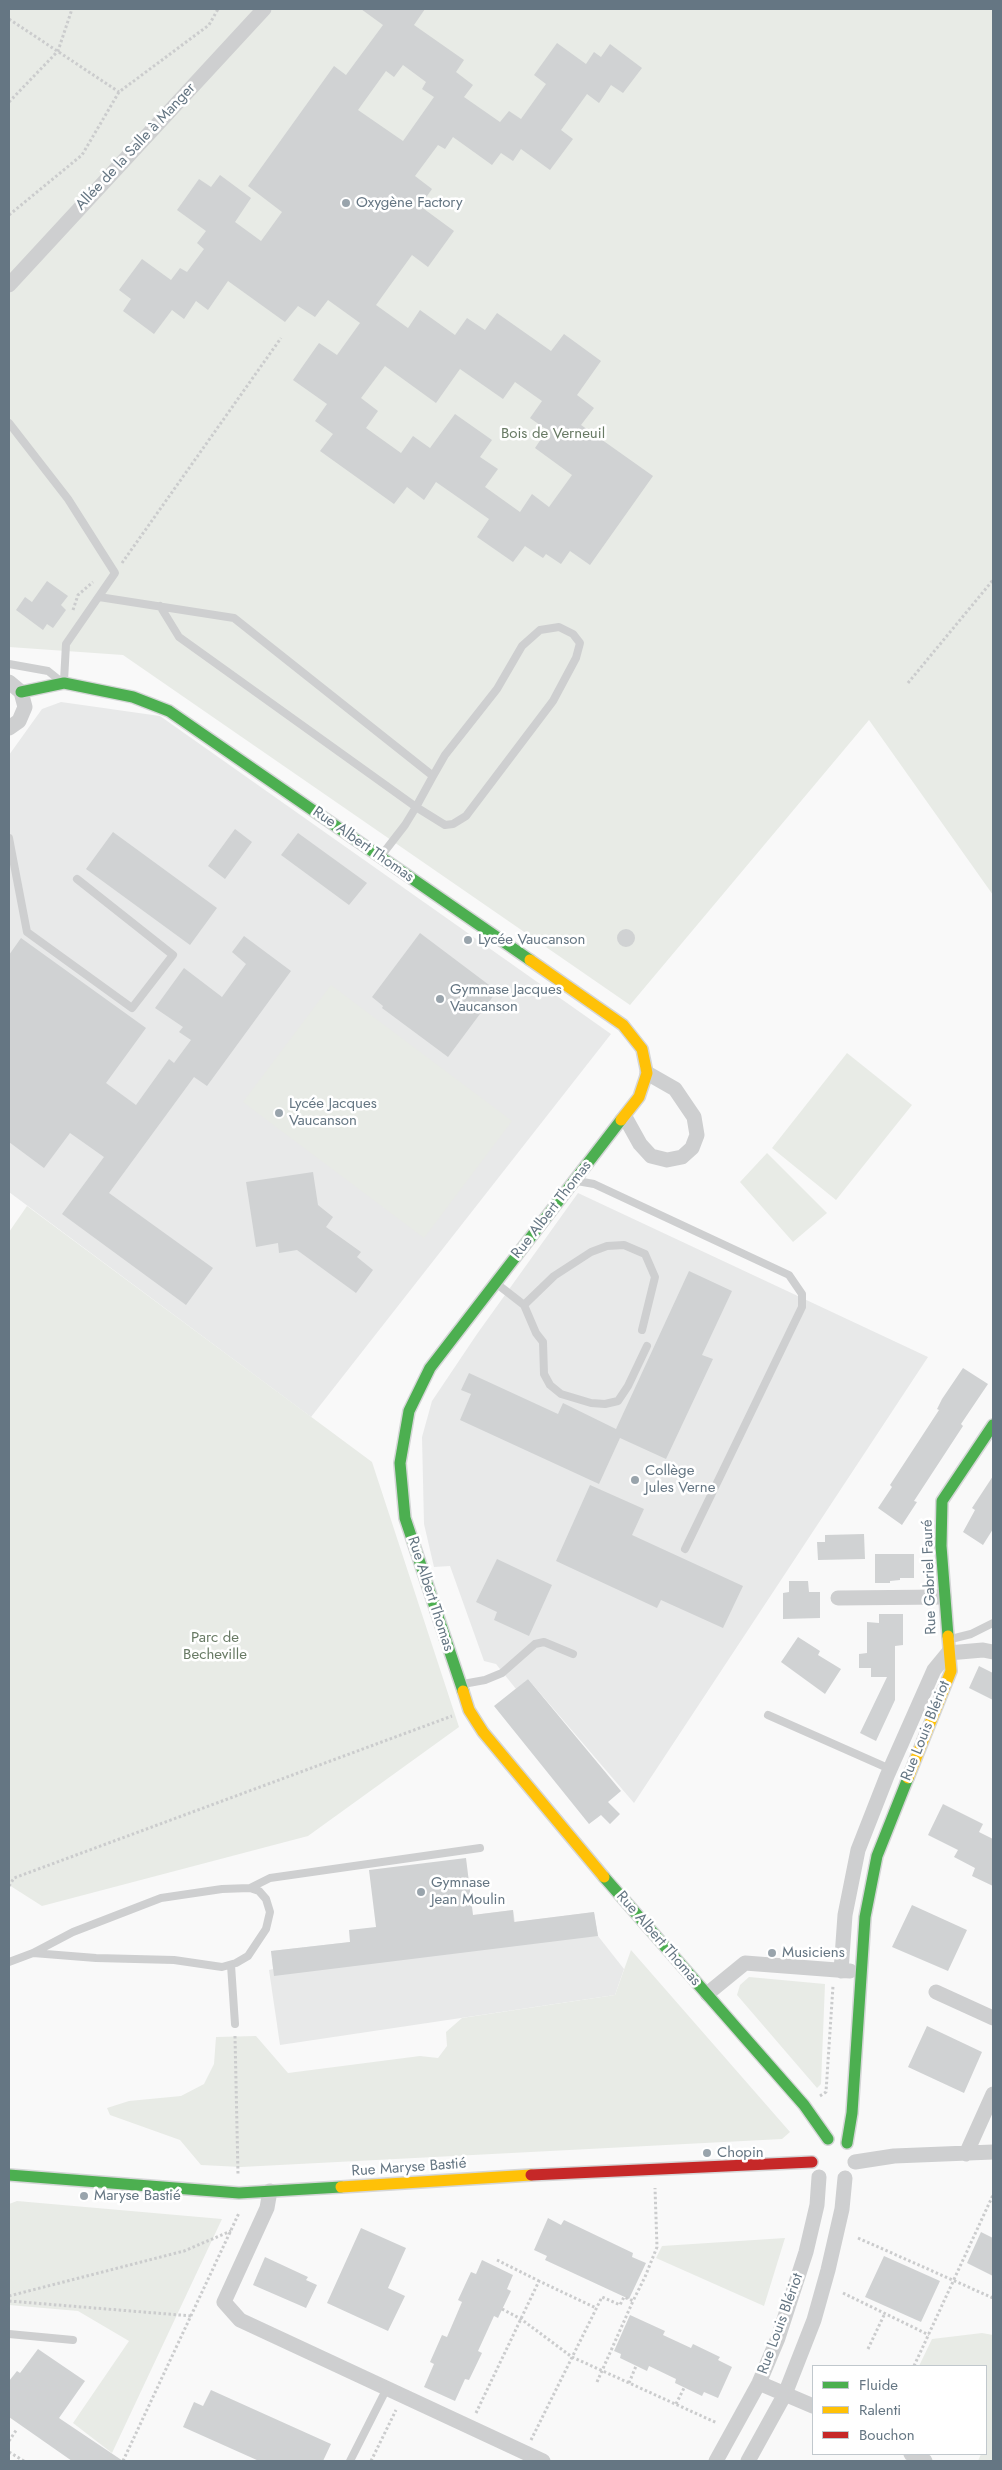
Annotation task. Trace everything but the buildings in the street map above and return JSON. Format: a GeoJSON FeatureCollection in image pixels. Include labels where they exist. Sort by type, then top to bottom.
{"type":"FeatureCollection","features":[{"type":"Feature","properties":{"kind":"street","name":"Allée de la Salle à Manger"},"geometry":{"type":"LineString","coordinates":[[9,285],[264,9]]}},
{"type":"Feature","properties":{"kind":"street"},"geometry":{"type":"LineString","coordinates":[[9,682],[21,692],[25,707],[19,721],[9,728]]}},
{"type":"Feature","properties":{"kind":"street","name":"Rue Albert Thomas"},"geometry":{"type":"LineString","coordinates":[[21,692],[64,683],[133,697],[170,711],[623,1026],[636,1039],[642,1049],[647,1073],[639,1097],[495,1282],[430,1368],[420,1386],[409,1411],[400,1462],[401,1490],[406,1518],[469,1710],[492,1744],[557,1822],[804,2105],[828,2139]]}},
{"type":"Feature","properties":{"kind":"street"},"geometry":{"type":"LineString","coordinates":[[625,1117],[640,1144],[651,1156],[668,1160],[682,1157],[692,1148],[697,1135],[694,1117],[675,1089],[647,1073]]}},
{"type":"Feature","properties":{"kind":"street","name":"Rue Gabriel Fauré"},"geometry":{"type":"LineString","coordinates":[[948,1646],[940,1546],[942,1501],[993,1425]]}},
{"type":"Feature","properties":{"kind":"street"},"geometry":{"type":"LineString","coordinates":[[838,1598],[944,1596]]}},
{"type":"Feature","properties":{"kind":"street"},"geometry":{"type":"LineString","coordinates":[[948,1646],[993,1652]]}},
{"type":"Feature","properties":{"kind":"street","name":"Rue Louis Blériot"},"geometry":{"type":"LineString","coordinates":[[841,1971],[845,1915],[858,1850],[890,1770],[934,1670],[948,1646]]}},
{"type":"Feature","properties":{"kind":"street","name":"Rue Louis Blériot"},"geometry":{"type":"LineString","coordinates":[[847,2143],[852,2113],[865,1917],[877,1856],[950,1671],[948,1646]]}},
{"type":"Feature","properties":{"kind":"street","name":"Rue Albert Thomas"},"geometry":{"type":"LineString","coordinates":[[707,1994],[745,1963],[862,1972]]}},
{"type":"Feature","properties":{"kind":"street"},"geometry":{"type":"LineString","coordinates":[[936,1992],[993,2018]]}},
{"type":"Feature","properties":{"kind":"street"},"geometry":{"type":"LineString","coordinates":[[966,2154],[993,2094]]}},
{"type":"Feature","properties":{"kind":"street"},"geometry":{"type":"LineString","coordinates":[[828,2139],[840,2139],[847,2143],[852,2148],[855,2162],[852,2171],[845,2178],[836,2182],[827,2181],[819,2176],[812,2162],[813,2153],[817,2145],[828,2139]]}},
{"type":"Feature","properties":{"kind":"street"},"geometry":{"type":"LineString","coordinates":[[855,2162],[894,2156],[993,2152]]}},
{"type":"Feature","properties":{"kind":"street","name":"Rue Maryse Bastié"},"geometry":{"type":"LineString","coordinates":[[9,2175],[239,2193],[638,2168],[812,2162]]}},
{"type":"Feature","properties":{"kind":"street","name":"Rue Louis Blériot"},"geometry":{"type":"LineString","coordinates":[[716,2461],[759,2383],[778,2338],[806,2252],[817,2204],[819,2176]]}},
{"type":"Feature","properties":{"kind":"street","name":"Rue Louis Blériot"},"geometry":{"type":"LineString","coordinates":[[748,2461],[785,2394],[814,2320],[842,2209],[845,2178]]}},
{"type":"Feature","properties":{"kind":"street"},"geometry":{"type":"LineString","coordinates":[[270,2191],[267,2208],[224,2302],[240,2320],[524,2454],[543,2461]]}},
{"type":"Feature","properties":{"kind":"street"},"geometry":{"type":"LineString","coordinates":[[759,2383],[812,2406]]}},
{"type":"Feature","properties":{"kind":"street"},"geometry":{"type":"LineString","coordinates":[[913,2455],[925,2461]]}},
{"type":"Feature","properties":{"kind":"lane"},"geometry":{"type":"LineString","coordinates":[[9,423],[68,499],[115,573],[66,644],[64,683]]}},
{"type":"Feature","properties":{"kind":"lane"},"geometry":{"type":"LineString","coordinates":[[99,597],[234,618],[433,776]]}},
{"type":"Feature","properties":{"kind":"lane"},"geometry":{"type":"LineString","coordinates":[[160,606],[179,637],[416,807],[445,825],[453,824],[466,816],[553,701],[576,658],[580,643],[574,634],[559,627],[540,630],[522,646],[498,689],[445,755],[416,807],[405,825],[380,857]]}},
{"type":"Feature","properties":{"kind":"lane"},"geometry":{"type":"LineString","coordinates":[[9,664],[48,671],[64,683]]}},
{"type":"Feature","properties":{"kind":"lane"},"geometry":{"type":"LineString","coordinates":[[9,838],[27,932],[132,1008],[173,955],[76,879]]}},
{"type":"Feature","properties":{"kind":"lane"},"geometry":{"type":"LineString","coordinates":[[575,1180],[594,1184],[789,1275],[802,1294],[802,1307],[686,1549]]}},
{"type":"Feature","properties":{"kind":"lane"},"geometry":{"type":"LineString","coordinates":[[524,1305],[554,1276],[591,1252],[608,1246],[624,1244],[644,1254],[655,1277],[642,1330]]}},
{"type":"Feature","properties":{"kind":"lane"},"geometry":{"type":"LineString","coordinates":[[495,1282],[524,1305],[536,1333],[543,1342],[544,1374],[550,1385],[561,1394],[574,1400],[605,1404],[618,1401],[628,1386],[648,1346]]}},
{"type":"Feature","properties":{"kind":"lane"},"geometry":{"type":"LineString","coordinates":[[948,1646],[993,1623]]}},
{"type":"Feature","properties":{"kind":"lane"},"geometry":{"type":"LineString","coordinates":[[461,1684],[485,1680],[502,1673],[535,1644],[544,1642],[573,1654]]}},
{"type":"Feature","properties":{"kind":"lane"},"geometry":{"type":"LineString","coordinates":[[768,1715],[890,1770]]}},
{"type":"Feature","properties":{"kind":"lane"},"geometry":{"type":"LineString","coordinates":[[250,1888],[270,1878],[480,1848]]}},
{"type":"Feature","properties":{"kind":"lane"},"geometry":{"type":"LineString","coordinates":[[9,1962],[33,1953],[73,1932],[161,1898],[222,1889],[250,1888],[259,1891],[266,1899],[270,1912],[266,1929],[256,1947],[248,1956],[222,1967],[174,1960],[96,1958],[33,1953]]}},
{"type":"Feature","properties":{"kind":"lane"},"geometry":{"type":"LineString","coordinates":[[231,1964],[235,2024]]}},
{"type":"Feature","properties":{"kind":"lane"},"geometry":{"type":"LineString","coordinates":[[9,2334],[73,2340]]}},
{"type":"Feature","properties":{"kind":"lane"},"geometry":{"type":"LineString","coordinates":[[350,2461],[387,2388]]}},
{"type":"Feature","properties":{"kind":"path"},"geometry":{"type":"LineString","coordinates":[[9,102],[58,51],[72,9]]}},
{"type":"Feature","properties":{"kind":"path"},"geometry":{"type":"LineString","coordinates":[[9,215],[82,155],[119,92],[209,25],[218,9]]}},
{"type":"Feature","properties":{"kind":"path"},"geometry":{"type":"LineString","coordinates":[[9,18],[119,92]]}},
{"type":"Feature","properties":{"kind":"path"},"geometry":{"type":"LineString","coordinates":[[115,573],[281,338]]}},
{"type":"Feature","properties":{"kind":"path"},"geometry":{"type":"LineString","coordinates":[[908,683],[993,580]]}},
{"type":"Feature","properties":{"kind":"path"},"geometry":{"type":"LineString","coordinates":[[9,1886],[14,1878],[469,1710]]}},
{"type":"Feature","properties":{"kind":"path"},"geometry":{"type":"LineString","coordinates":[[804,2105],[826,2092],[833,1985],[841,1971]]}},
{"type":"Feature","properties":{"kind":"path"},"geometry":{"type":"LineString","coordinates":[[123,2461],[241,2210],[235,2024]]}},
{"type":"Feature","properties":{"kind":"path"},"geometry":{"type":"LineString","coordinates":[[596,2382],[658,2247],[655,2187]]}},
{"type":"Feature","properties":{"kind":"path"},"geometry":{"type":"LineString","coordinates":[[914,2365],[993,2195]]}},
{"type":"Feature","properties":{"kind":"path"},"geometry":{"type":"LineString","coordinates":[[9,2296],[184,2251],[231,2231]]}},
{"type":"Feature","properties":{"kind":"path"},"geometry":{"type":"LineString","coordinates":[[858,2238],[993,2298]]}},
{"type":"Feature","properties":{"kind":"path"},"geometry":{"type":"LineString","coordinates":[[497,2260],[596,2308]]}},
{"type":"Feature","properties":{"kind":"path"},"geometry":{"type":"LineString","coordinates":[[470,2427],[539,2281]]}},
{"type":"Feature","properties":{"kind":"path"},"geometry":{"type":"LineString","coordinates":[[843,2293],[929,2335]]}},
{"type":"Feature","properties":{"kind":"path"},"geometry":{"type":"LineString","coordinates":[[524,2454],[602,2297],[620,2305],[624,2297],[633,2301]]}},
{"type":"Feature","properties":{"kind":"path"},"geometry":{"type":"LineString","coordinates":[[9,2302],[192,2316]]}},
{"type":"Feature","properties":{"kind":"path"},"geometry":{"type":"LineString","coordinates":[[502,2310],[521,2319],[572,2357],[717,2423]]}},
{"type":"Feature","properties":{"kind":"path"},"geometry":{"type":"LineString","coordinates":[[868,2349],[885,2313]]}},
{"type":"Feature","properties":{"kind":"path"},"geometry":{"type":"LineString","coordinates":[[629,2383],[636,2366]]}},
{"type":"Feature","properties":{"kind":"path"},"geometry":{"type":"LineString","coordinates":[[676,2404],[684,2388]]}},
{"type":"Feature","properties":{"kind":"path"},"geometry":{"type":"LineString","coordinates":[[371,2461],[402,2396]]}},
{"type":"Feature","properties":{"kind":"path"},"geometry":{"type":"LineString","coordinates":[[9,2441],[18,2429]]}},
{"type":"Feature","properties":{"kind":"path"},"geometry":{"type":"LineString","coordinates":[[9,2452],[24,2461]]}},
{"type":"Feature","properties":{"kind":"shaded area","name":"Lycée Jacques Vaucanson"},"geometry":{"type":"Polygon","coordinates":[[[61,702],[160,716],[611,1034],[311,1417],[9,1192],[9,755],[42,709],[61,702]]]}},
{"type":"Feature","properties":{"kind":"shaded area","name":"Collège Jules Verne"},"geometry":{"type":"Polygon","coordinates":[[[578,1193],[928,1357],[634,1803],[528,1679],[516,1689],[496,1664],[484,1661],[450,1566],[434,1567],[424,1524],[422,1437],[432,1401],[477,1334],[578,1193]]]}},
{"type":"Feature","properties":{"kind":"shaded area"},"geometry":{"type":"Polygon","coordinates":[[[513,1910],[515,1922],[594,1912],[598,1936],[624,1969],[615,1995],[280,2045],[269,1970],[273,1969],[271,1951],[350,1942],[377,1927],[513,1910]]]}},
{"type":"Feature","properties":{"kind":"green space","name":"Bois de Verneuil"},"geometry":{"type":"Polygon","coordinates":[[[9,9],[993,9],[993,895],[869,720],[630,1005],[123,655],[9,647],[9,9]]]}},
{"type":"Feature","properties":{"kind":"green space"},"geometry":{"type":"Polygon","coordinates":[[[331,985],[512,1121],[424,1238],[243,1102],[331,985]]]}},
{"type":"Feature","properties":{"kind":"green space"},"geometry":{"type":"Polygon","coordinates":[[[847,1053],[912,1105],[836,1200],[772,1148],[847,1053]]]}},
{"type":"Feature","properties":{"kind":"green space"},"geometry":{"type":"Polygon","coordinates":[[[767,1153],[827,1213],[793,1242],[740,1182],[767,1153]]]}},
{"type":"Feature","properties":{"kind":"green space","name":"Parc de Becheville"},"geometry":{"type":"Polygon","coordinates":[[[27,1206],[372,1462],[459,1727],[308,1836],[42,1906],[9,1885],[9,1232],[27,1206]]]}},
{"type":"Feature","properties":{"kind":"green space"},"geometry":{"type":"Polygon","coordinates":[[[631,1950],[790,2132],[782,2139],[241,2167],[201,2165],[180,2140],[110,2115],[107,2108],[129,2101],[181,2096],[204,2084],[214,2064],[216,2037],[256,2036],[288,2073],[420,2056],[438,2058],[447,2046],[446,2032],[462,2018],[615,1995],[631,1950]]]}},
{"type":"Feature","properties":{"kind":"green space"},"geometry":{"type":"Polygon","coordinates":[[[749,1977],[825,1984],[821,2084],[817,2088],[737,1995],[740,1985],[749,1977]]]}},
{"type":"Feature","properties":{"kind":"green space"},"geometry":{"type":"Polygon","coordinates":[[[17,2201],[222,2219],[112,2453],[73,2423],[129,2341],[78,2311],[9,2305],[9,2204],[17,2201]]]}},
{"type":"Feature","properties":{"kind":"green space"},"geometry":{"type":"Polygon","coordinates":[[[785,2238],[764,2306],[656,2258],[662,2246],[785,2238]]]}},
{"type":"Feature","properties":{"kind":"green space"},"geometry":{"type":"Polygon","coordinates":[[[982,2333],[993,2335],[993,2461],[978,2461],[981,2455],[987,2455],[987,2365],[919,2365],[932,2339],[982,2333]]]}},
{"type":"Feature","properties":{"kind":"traffic: fast"},"geometry":{"type":"LineString","coordinates":[[21,692],[64,683],[133,697],[169,711],[530,960]]}},
{"type":"Feature","properties":{"kind":"traffic: fast"},"geometry":{"type":"LineString","coordinates":[[463,1691],[405,1518],[400,1463],[409,1411],[430,1368],[621,1120]]}},
{"type":"Feature","properties":{"kind":"traffic: fast"},"geometry":{"type":"LineString","coordinates":[[948,1636],[941,1546],[942,1501],[993,1425]]}},
{"type":"Feature","properties":{"kind":"traffic: fast"},"geometry":{"type":"LineString","coordinates":[[847,2143],[852,2113],[865,1917],[877,1856],[908,1778]]}},
{"type":"Feature","properties":{"kind":"traffic: fast"},"geometry":{"type":"LineString","coordinates":[[604,1877],[804,2105],[828,2139]]}},
{"type":"Feature","properties":{"kind":"traffic: fast"},"geometry":{"type":"LineString","coordinates":[[9,2175],[239,2193],[341,2187]]}},
{"type":"Feature","properties":{"kind":"traffic: slow"},"geometry":{"type":"LineString","coordinates":[[530,960],[623,1025],[642,1049],[647,1073],[639,1097],[621,1120]]}},
{"type":"Feature","properties":{"kind":"traffic: slow"},"geometry":{"type":"LineString","coordinates":[[908,1778],[951,1671],[948,1636]]}},
{"type":"Feature","properties":{"kind":"traffic: slow"},"geometry":{"type":"LineString","coordinates":[[463,1691],[469,1710],[483,1732],[604,1877]]}},
{"type":"Feature","properties":{"kind":"traffic: slow"},"geometry":{"type":"LineString","coordinates":[[341,2187],[531,2175]]}},
{"type":"Feature","properties":{"kind":"traffic: jam"},"geometry":{"type":"LineString","coordinates":[[531,2175],[812,2162]]}},
{"type":"Feature","properties":{"kind":"place","name":"Oxygène Factory"},"geometry":{"type":"Point","coordinates":[346,203]}},
{"type":"Feature","properties":{"kind":"place","name":"Lycée Vaucanson"},"geometry":{"type":"Point","coordinates":[468,940]}},
{"type":"Feature","properties":{"kind":"place","name":"Gymnase Jacques Vaucanson"},"geometry":{"type":"Point","coordinates":[440,999]}},
{"type":"Feature","properties":{"kind":"place","name":"Lycée Jacques Vaucanson"},"geometry":{"type":"Point","coordinates":[279,1113]}},
{"type":"Feature","properties":{"kind":"place","name":"Collège Jules Verne"},"geometry":{"type":"Point","coordinates":[635,1480]}},
{"type":"Feature","properties":{"kind":"place","name":"Gymnase Jean Moulin"},"geometry":{"type":"Point","coordinates":[421,1892]}},
{"type":"Feature","properties":{"kind":"place","name":"Musiciens"},"geometry":{"type":"Point","coordinates":[772,1953]}},
{"type":"Feature","properties":{"kind":"place","name":"Chopin"},"geometry":{"type":"Point","coordinates":[707,2153]}},
{"type":"Feature","properties":{"kind":"place","name":"Maryse Bastié"},"geometry":{"type":"Point","coordinates":[84,2196]}}]}
